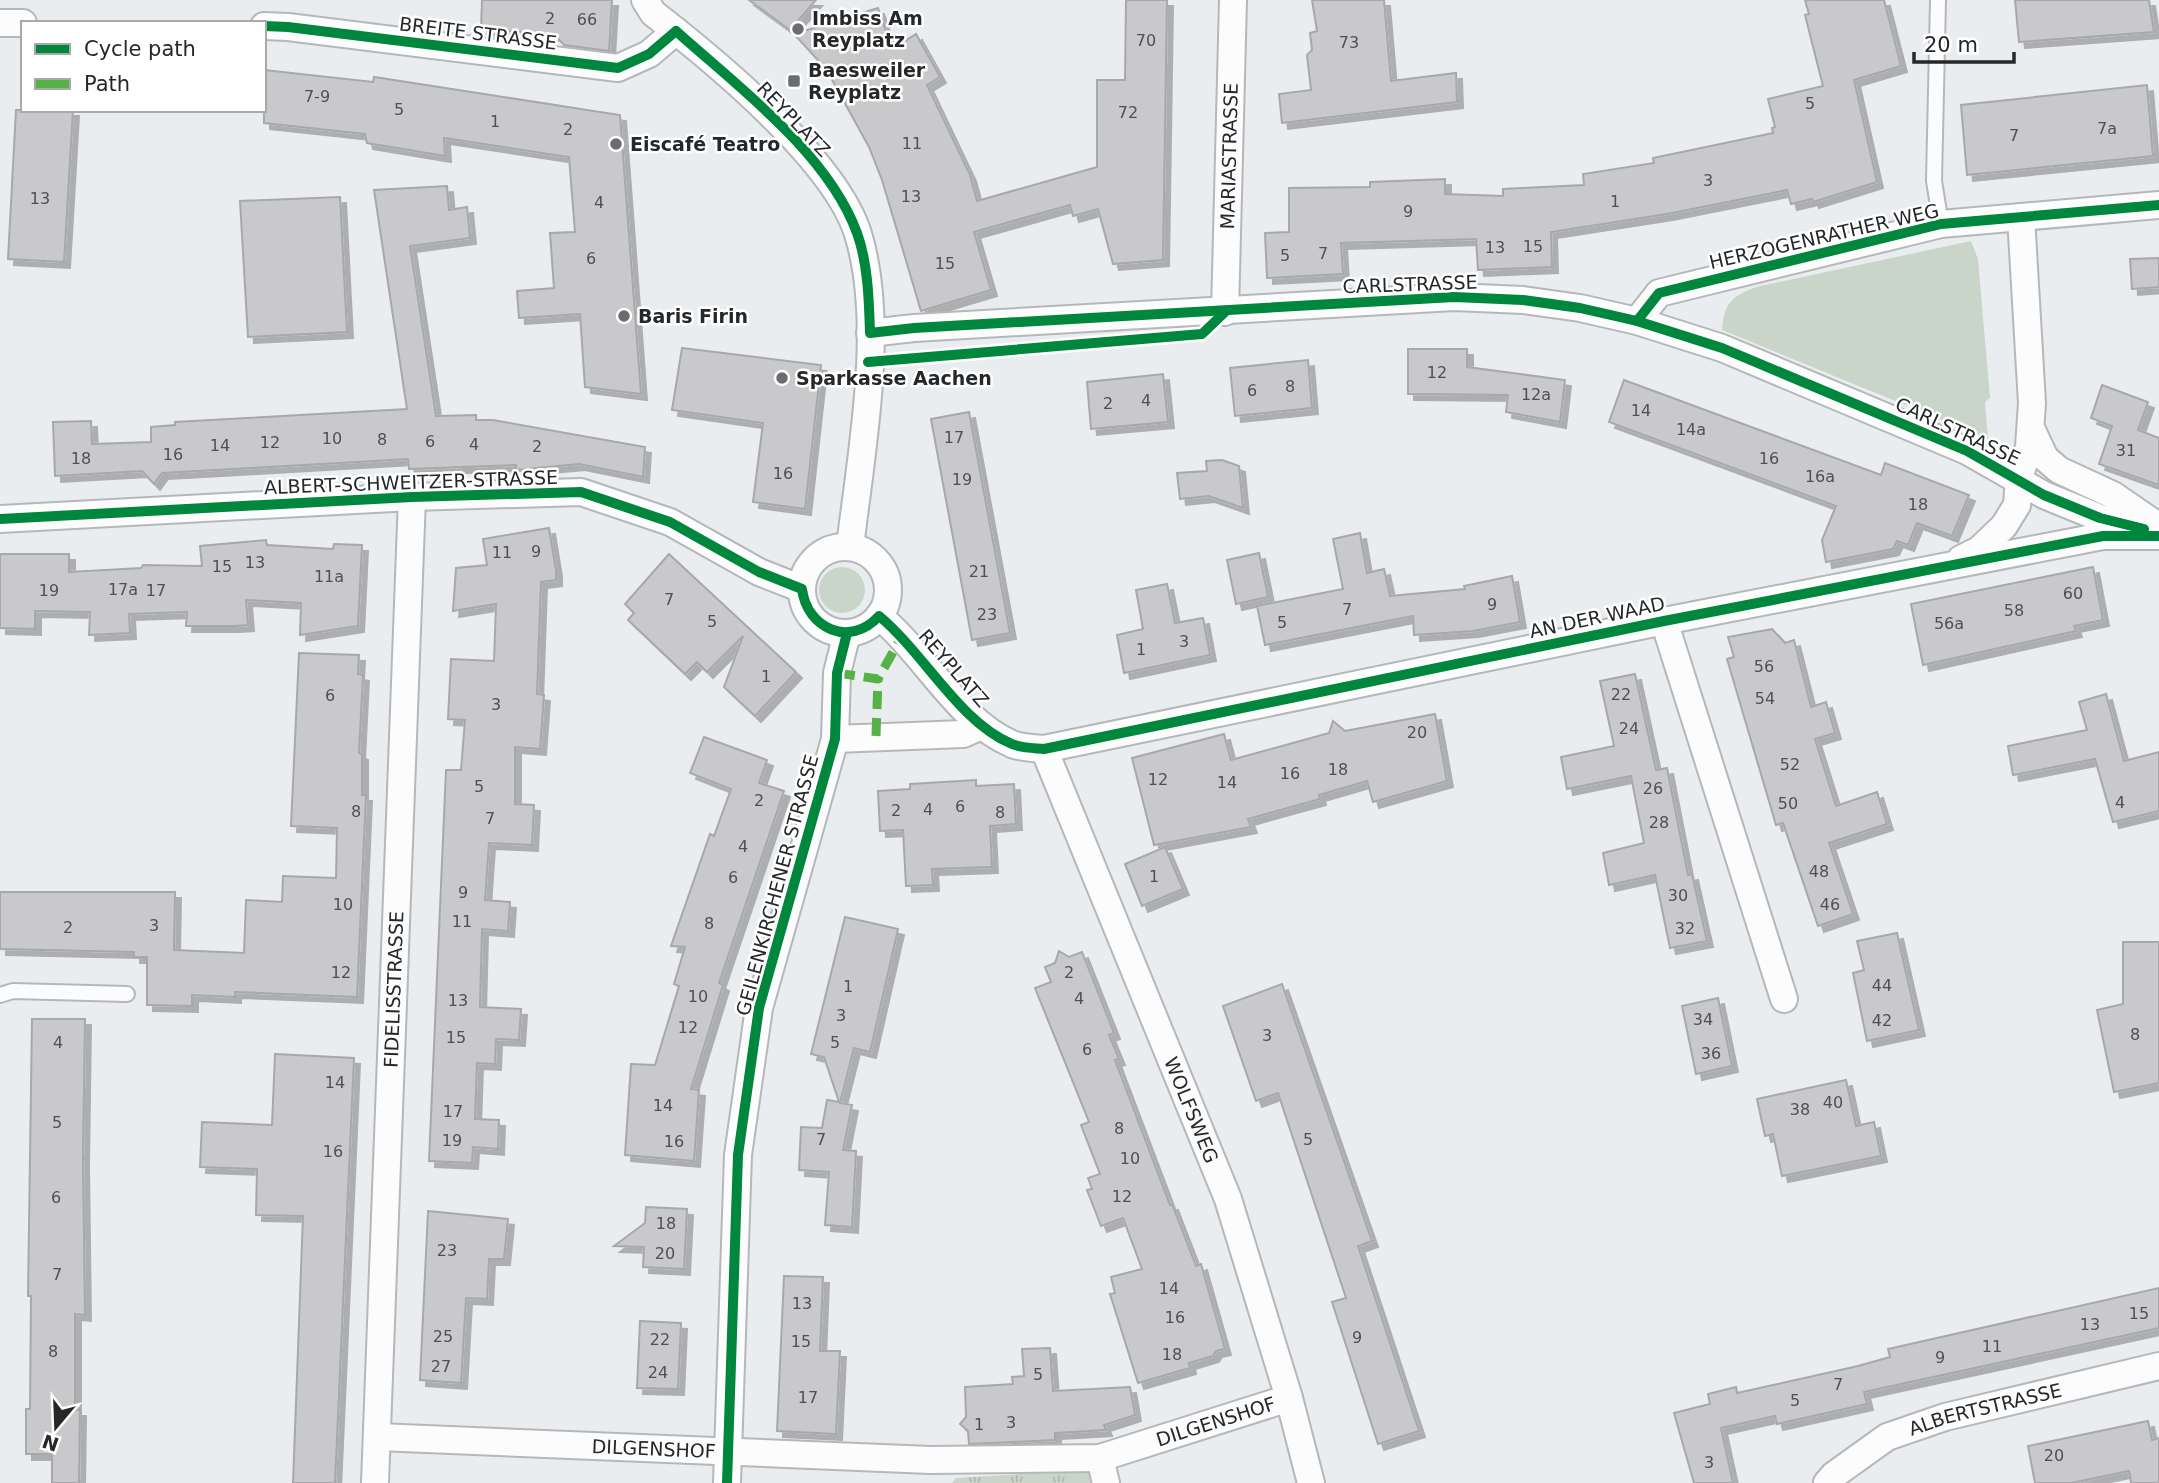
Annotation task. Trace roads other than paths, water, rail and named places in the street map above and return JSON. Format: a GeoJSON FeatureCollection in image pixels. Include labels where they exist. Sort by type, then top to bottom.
{"type":"FeatureCollection","features":[{"type":"Feature","properties":{"kind":"street","name":"REYPLATZ"},"geometry":{"type":"LineString","coordinates":[[645,0],[653,13],[763,109],[814,162],[834,190],[857,233],[868,294],[870,333],[866,411],[850,547]]}},
{"type":"Feature","properties":{"kind":"street","name":"MARIASTRASSE"},"geometry":{"type":"LineString","coordinates":[[1225,312],[1233,0]]}},
{"type":"Feature","properties":{"kind":"street"},"geometry":{"type":"LineString","coordinates":[[0,23],[21,23]]}},
{"type":"Feature","properties":{"kind":"street","name":"BREITE STRASSE"},"geometry":{"type":"LineString","coordinates":[[266,26],[618,68],[649,54],[676,31]]}},
{"type":"Feature","properties":{"kind":"street","name":"HERZOGENRATHER WEG"},"geometry":{"type":"LineString","coordinates":[[1637,321],[1659,293],[1941,224],[2159,205]]}},
{"type":"Feature","properties":{"kind":"street","name":"CARLSTRASSE"},"geometry":{"type":"LineString","coordinates":[[2019,478],[2029,447],[2032,403],[2021,217]]}},
{"type":"Feature","properties":{"kind":"street","name":"CARLSTRASSE"},"geometry":{"type":"LineString","coordinates":[[870,333],[914,328],[1454,297],[1523,300],[1580,308],[1637,321],[1722,348],[1967,451],[2019,478],[2044,495],[2100,518],[2159,534]]}},
{"type":"Feature","properties":{"kind":"street","name":"CARLSTRASSE"},"geometry":{"type":"LineString","coordinates":[[2031,428],[2045,458],[2059,470],[2113,495],[2159,526]]}},
{"type":"Feature","properties":{"kind":"street","name":"AN DER WAAD"},"geometry":{"type":"LineString","coordinates":[[1934,570],[1972,555],[1994,538],[2017,505],[2019,478]]}},
{"type":"Feature","properties":{"kind":"street","name":"ALBERT-SCHWEITZER-STRASSE"},"geometry":{"type":"LineString","coordinates":[[0,519],[412,497],[581,492],[670,522],[759,572],[802,589]]}},
{"type":"Feature","properties":{"kind":"street","name":"FIDELISSTRASSE"},"geometry":{"type":"LineString","coordinates":[[375,1483],[412,497]]}},
{"type":"Feature","properties":{"kind":"street","name":"AN DER WAAD"},"geometry":{"type":"LineString","coordinates":[[1044,749],[1664,621],[2103,536],[2159,534]]}},
{"type":"Feature","properties":{"kind":"street"},"geometry":{"type":"LineString","coordinates":[[850,547],[867,553],[881,565],[888,582],[887,600],[879,616],[865,628],[847,633],[824,628],[815,621],[803,601],[802,589],[808,566],[820,555],[834,548],[850,547]]}},
{"type":"Feature","properties":{"kind":"street","name":"REYPLATZ"},"geometry":{"type":"LineString","coordinates":[[879,616],[902,636],[981,726],[1014,745],[1044,749]]}},
{"type":"Feature","properties":{"kind":"street","name":"AN DER WAAD"},"geometry":{"type":"LineString","coordinates":[[1664,621],[1784,999]]}},
{"type":"Feature","properties":{"kind":"street","name":"GEILENKIRCHENER STRASSE"},"geometry":{"type":"LineString","coordinates":[[727,1483],[738,1155],[759,1008],[835,738],[837,673],[847,633]]}},
{"type":"Feature","properties":{"kind":"street"},"geometry":{"type":"LineString","coordinates":[[835,738],[963,734],[981,726]]}},
{"type":"Feature","properties":{"kind":"street","name":"WOLFSWEG"},"geometry":{"type":"LineString","coordinates":[[1044,749],[1228,1199],[1289,1398],[1311,1483]]}},
{"type":"Feature","properties":{"kind":"street","name":"ALBERTSTRASSE"},"geometry":{"type":"LineString","coordinates":[[1827,1483],[1887,1437],[1945,1417],[2159,1366]]}},
{"type":"Feature","properties":{"kind":"street","name":"DILGENSHOF"},"geometry":{"type":"LineString","coordinates":[[378,1437],[728,1453],[930,1472],[1103,1471],[1289,1398]]}},
{"type":"Feature","properties":{"kind":"lane"},"geometry":{"type":"LineString","coordinates":[[1938,0],[1934,181],[1941,224]]}},
{"type":"Feature","properties":{"kind":"lane"},"geometry":{"type":"LineString","coordinates":[[0,995],[13,991],[127,994]]}},
{"type":"Feature","properties":{"kind":"place","name":"Imbiss Am Reyplatz"},"geometry":{"type":"Point","coordinates":[798,29]}},
{"type":"Feature","properties":{"kind":"place","name":"Baesweiler Reyplatz"},"geometry":{"type":"Point","coordinates":[794,81]}},
{"type":"Feature","properties":{"kind":"place","name":"Eiscafé Teatro"},"geometry":{"type":"Point","coordinates":[616,144]}},
{"type":"Feature","properties":{"kind":"place","name":"Baris Firin"},"geometry":{"type":"Point","coordinates":[624,316]}},
{"type":"Feature","properties":{"kind":"place","name":"Sparkasse Aachen"},"geometry":{"type":"Point","coordinates":[782,378]}}]}
